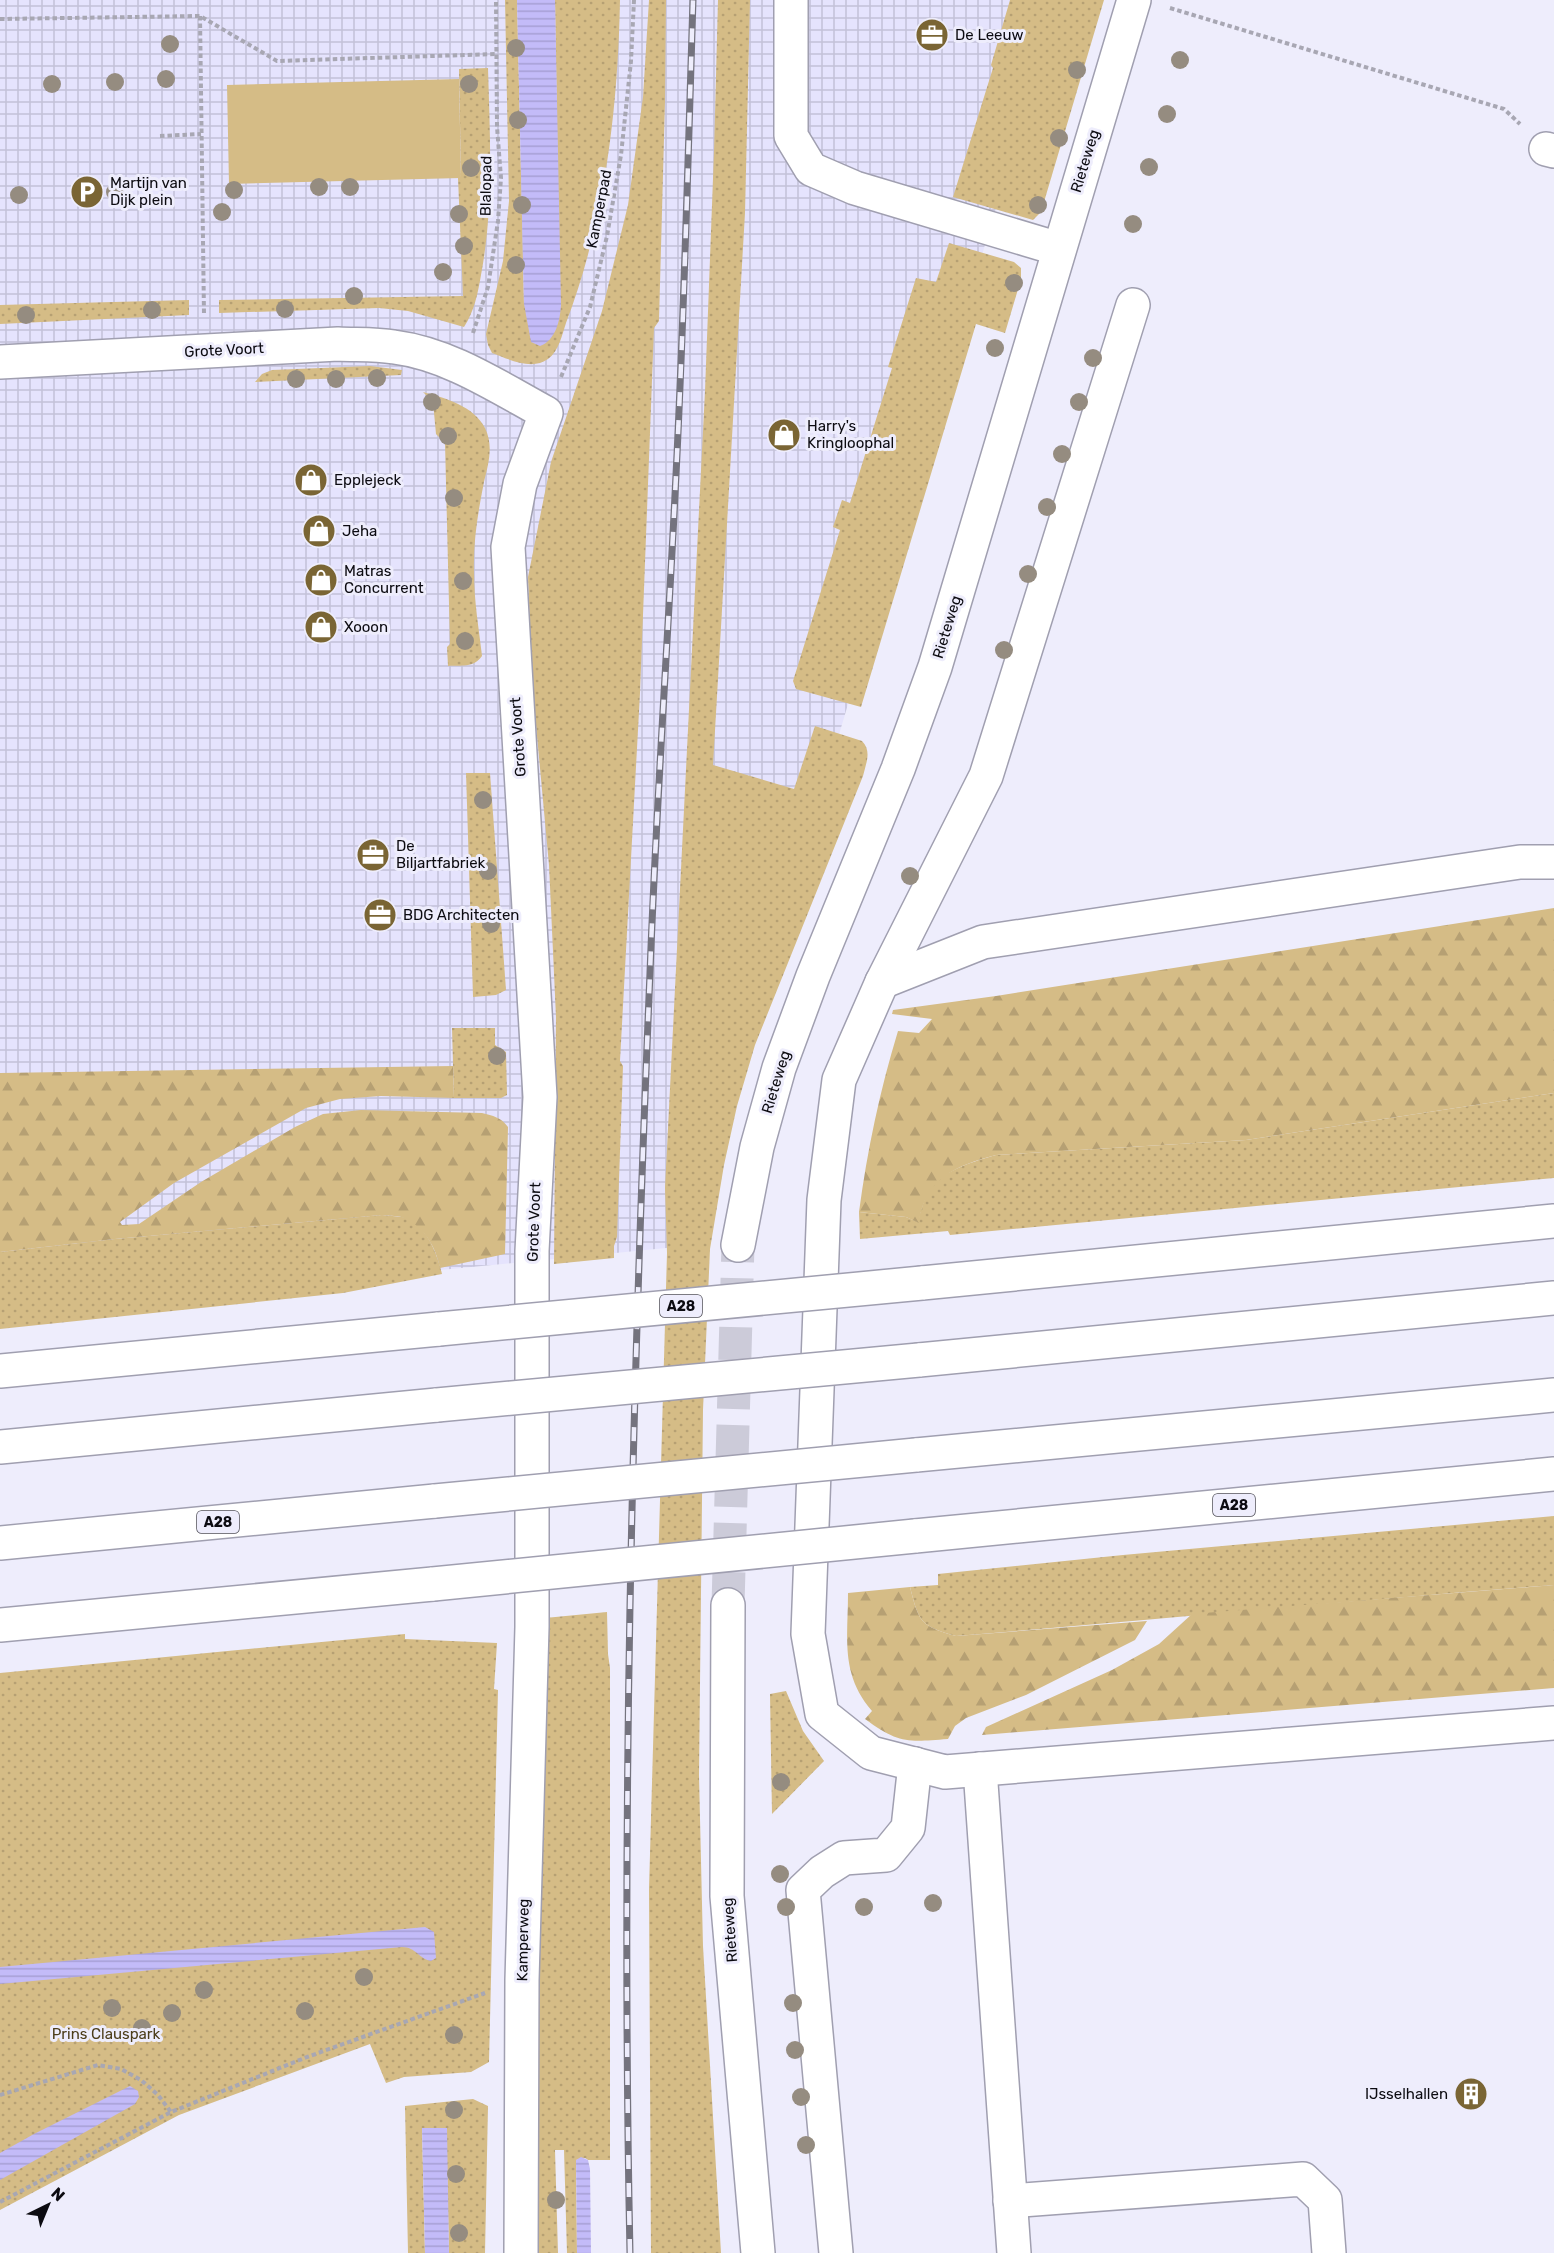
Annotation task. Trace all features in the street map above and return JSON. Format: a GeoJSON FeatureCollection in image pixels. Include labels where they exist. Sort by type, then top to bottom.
{"type":"FeatureCollection","features":[{"type":"Feature","properties":{"kind":"main road"},"geometry":{"type":"LineString","coordinates":[[791,0],[791,136],[811,169],[855,188],[1059,249]]}},
{"type":"Feature","properties":{"kind":"main road","name":"Rieteweg"},"geometry":{"type":"LineString","coordinates":[[738,1245],[757,1147],[779,1068],[935,667],[1134,0]]}},
{"type":"Feature","properties":{"kind":"main road"},"geometry":{"type":"LineString","coordinates":[[1133,305],[986,776],[882,982],[839,1080],[824,1200],[808,1634],[822,1714],[871,1753],[945,1772],[1554,1723]]}},
{"type":"Feature","properties":{"kind":"main road","name":"Grote Voort"},"geometry":{"type":"LineString","coordinates":[[0,362],[338,344],[394,347],[428,355],[462,368],[546,414],[520,484],[508,547],[540,1097],[532,1251],[532,1627]]}},
{"type":"Feature","properties":{"kind":"main road"},"geometry":{"type":"LineString","coordinates":[[882,982],[983,942],[1520,862],[1554,862]]}},
{"type":"Feature","properties":{"kind":"main road","name":"A28"},"geometry":{"type":"LineString","coordinates":[[0,1371],[1554,1221]]}},
{"type":"Feature","properties":{"kind":"main road"},"geometry":{"type":"LineString","coordinates":[[0,1447],[1554,1298]]}},
{"type":"Feature","properties":{"kind":"main road","name":"A28"},"geometry":{"type":"LineString","coordinates":[[0,1543],[1554,1395]]}},
{"type":"Feature","properties":{"kind":"main road","name":"A28"},"geometry":{"type":"LineString","coordinates":[[0,1625],[1554,1474]]}},
{"type":"Feature","properties":{"kind":"main road","name":"Rieteweg"},"geometry":{"type":"LineString","coordinates":[[728,1605],[727,1896],[758,2253]]}},
{"type":"Feature","properties":{"kind":"main road","name":"Kamperweg"},"geometry":{"type":"LineString","coordinates":[[521,2253],[522,1980],[532,1627]]}},
{"type":"Feature","properties":{"kind":"main road"},"geometry":{"type":"LineString","coordinates":[[836,2253],[803,1890],[822,1872],[844,1858],[886,1855],[908,1828],[915,1764]]}},
{"type":"Feature","properties":{"kind":"main road"},"geometry":{"type":"LineString","coordinates":[[980,1769],[1014,2253]]}},
{"type":"Feature","properties":{"kind":"main road"},"geometry":{"type":"LineString","coordinates":[[1010,2201],[1303,2179],[1325,2200],[1329,2253]]}},
{"type":"Feature","properties":{"kind":"path","name":"Blalopad"},"geometry":{"type":"LineString","coordinates":[[462,368],[488,287],[498,221],[501,178],[497,127],[496,0]]}},
{"type":"Feature","properties":{"kind":"path","name":"Kamperpad"},"geometry":{"type":"LineString","coordinates":[[546,414],[590,307],[607,236],[621,155],[631,61],[634,0]]}},
{"type":"Feature","properties":{"kind":"path"},"geometry":{"type":"LineString","coordinates":[[1166,6],[1504,109],[1550,150]]}},
{"type":"Feature","properties":{"kind":"path"},"geometry":{"type":"LineString","coordinates":[[200,16],[205,352]]}},
{"type":"Feature","properties":{"kind":"path"},"geometry":{"type":"LineString","coordinates":[[0,19],[200,16],[277,61],[496,54]]}},
{"type":"Feature","properties":{"kind":"path"},"geometry":{"type":"LineString","coordinates":[[160,136],[201,134]]}},
{"type":"Feature","properties":{"kind":"path"},"geometry":{"type":"LineString","coordinates":[[0,2202],[171,2112],[307,2057],[522,1980]]}},
{"type":"Feature","properties":{"kind":"path"},"geometry":{"type":"LineString","coordinates":[[0,2095],[98,2065],[122,2069],[141,2080],[158,2095],[171,2112]]}},
{"type":"Feature","properties":{"kind":"shaded area"},"geometry":{"type":"Polygon","coordinates":[[[0,0],[1058,0],[733,1090],[707,1244],[0,1313],[0,0]]]}},
{"type":"Feature","properties":{"kind":"shaded area"},"geometry":{"type":"Polygon","coordinates":[[[517,0],[555,0],[561,305],[558,323],[553,334],[540,346],[531,342],[524,304],[517,0]]]}},
{"type":"Feature","properties":{"kind":"shaded area"},"geometry":{"type":"Polygon","coordinates":[[[425,1927],[434,1932],[436,1958],[431,1961],[411,1949],[402,1947],[0,1984],[0,1967],[425,1927]]]}},
{"type":"Feature","properties":{"kind":"shaded area"},"geometry":{"type":"Polygon","coordinates":[[[130,2086],[138,2091],[139,2097],[135,2104],[0,2180],[0,2153],[130,2086]]]}},
{"type":"Feature","properties":{"kind":"shaded area"},"geometry":{"type":"Polygon","coordinates":[[[422,2128],[447,2128],[449,2253],[425,2253],[422,2128]]]}},
{"type":"Feature","properties":{"kind":"shaded area"},"geometry":{"type":"Polygon","coordinates":[[[581,2157],[588,2160],[590,2169],[591,2253],[577,2253],[576,2160],[581,2157]]]}},
{"type":"Feature","properties":{"kind":"green space"},"geometry":{"type":"Polygon","coordinates":[[[505,0],[517,0],[524,304],[560,313],[555,0],[620,0],[612,123],[607,164],[591,245],[557,347],[552,356],[535,364],[520,363],[492,353],[486,334],[503,261],[509,201],[505,0]]]}},
{"type":"Feature","properties":{"kind":"green space"},"geometry":{"type":"Polygon","coordinates":[[[649,0],[666,0],[665,102],[659,321],[654,328],[640,693],[620,1061],[623,1066],[617,1237],[614,1258],[554,1264],[556,1017],[549,865],[532,682],[528,577],[551,462],[602,311],[628,205],[643,97],[649,0]]]}},
{"type":"Feature","properties":{"kind":"green space"},"geometry":{"type":"Polygon","coordinates":[[[718,0],[750,0],[745,213],[713,765],[794,789],[815,726],[862,741],[867,749],[867,757],[863,776],[755,1045],[737,1106],[724,1165],[710,1249],[703,1410],[699,1775],[703,1946],[721,2253],[651,2253],[649,1889],[667,1253],[665,1188],[705,391],[718,0]]]}},
{"type":"Feature","properties":{"kind":"green space"},"geometry":{"type":"Polygon","coordinates":[[[1010,0],[1104,0],[1041,212],[1033,220],[953,197],[993,68],[991,65],[1010,0]]]}},
{"type":"Feature","properties":{"kind":"green space"},"geometry":{"type":"Polygon","coordinates":[[[488,68],[490,172],[488,223],[477,295],[464,327],[408,311],[379,308],[219,313],[219,300],[463,296],[458,178],[461,177],[459,69],[488,68]]]}},
{"type":"Feature","properties":{"kind":"green space"},"geometry":{"type":"Polygon","coordinates":[[[459,79],[461,178],[229,184],[227,85],[459,79]]]}},
{"type":"Feature","properties":{"kind":"green space"},"geometry":{"type":"Polygon","coordinates":[[[949,243],[1014,262],[1021,268],[1021,279],[1005,333],[976,324],[861,707],[796,689],[793,681],[840,530],[833,527],[842,500],[850,503],[892,368],[888,367],[916,278],[936,282],[949,243]]]}},
{"type":"Feature","properties":{"kind":"green space"},"geometry":{"type":"Polygon","coordinates":[[[189,300],[189,315],[0,324],[0,305],[189,300]]]}},
{"type":"Feature","properties":{"kind":"green space"},"geometry":{"type":"Polygon","coordinates":[[[370,366],[402,370],[401,375],[255,382],[262,374],[272,370],[370,366]]]}},
{"type":"Feature","properties":{"kind":"green space"},"geometry":{"type":"Polygon","coordinates":[[[423,392],[458,404],[474,414],[488,435],[489,455],[478,516],[474,561],[482,656],[479,660],[467,665],[448,666],[447,647],[450,644],[445,443],[436,434],[433,402],[423,392]]]}},
{"type":"Feature","properties":{"kind":"green space"},"geometry":{"type":"Polygon","coordinates":[[[466,773],[490,773],[506,990],[496,995],[473,997],[466,773]]]}},
{"type":"Feature","properties":{"kind":"green space"},"geometry":{"type":"Polygon","coordinates":[[[1554,908],[1554,1093],[1246,1140],[996,1155],[968,1164],[945,1176],[928,1195],[919,1223],[906,1217],[859,1212],[875,1121],[898,1031],[919,1033],[932,1019],[892,1014],[893,1010],[996,996],[1554,908]]]}},
{"type":"Feature","properties":{"kind":"green space"},"geometry":{"type":"Polygon","coordinates":[[[452,1028],[495,1028],[495,1045],[506,1052],[507,1095],[501,1098],[454,1098],[452,1028]]]}},
{"type":"Feature","properties":{"kind":"green space"},"geometry":{"type":"Polygon","coordinates":[[[453,1066],[454,1098],[381,1096],[340,1099],[306,1108],[174,1183],[120,1222],[122,1225],[139,1224],[201,1182],[295,1127],[323,1114],[361,1110],[482,1113],[500,1119],[508,1127],[505,1254],[440,1268],[436,1253],[419,1228],[403,1218],[382,1215],[115,1239],[0,1252],[0,1073],[453,1066]]]}},
{"type":"Feature","properties":{"kind":"green space"},"geometry":{"type":"Polygon","coordinates":[[[1554,1093],[1554,1178],[950,1235],[948,1231],[860,1239],[859,1212],[906,1217],[918,1222],[927,1195],[937,1181],[961,1167],[996,1155],[1246,1140],[1554,1093]]]}},
{"type":"Feature","properties":{"kind":"green space"},"geometry":{"type":"Polygon","coordinates":[[[382,1215],[402,1217],[418,1225],[433,1248],[442,1274],[343,1293],[0,1329],[0,1252],[115,1239],[382,1215]]]}},
{"type":"Feature","properties":{"kind":"green space"},"geometry":{"type":"Polygon","coordinates":[[[1554,1516],[1554,1585],[956,1636],[935,1629],[923,1621],[916,1608],[910,1587],[938,1585],[938,1574],[1554,1516]]]}},
{"type":"Feature","properties":{"kind":"green space"},"geometry":{"type":"Polygon","coordinates":[[[1554,1585],[1554,1688],[982,1735],[986,1727],[1112,1670],[1159,1644],[1192,1614],[1554,1585]]]}},
{"type":"Feature","properties":{"kind":"green space"},"geometry":{"type":"Polygon","coordinates":[[[910,1587],[916,1608],[923,1621],[935,1629],[956,1636],[1147,1621],[1135,1640],[1026,1695],[966,1718],[955,1726],[948,1739],[913,1741],[887,1733],[865,1719],[872,1711],[862,1697],[850,1669],[847,1640],[848,1593],[910,1587]]]}},
{"type":"Feature","properties":{"kind":"green space"},"geometry":{"type":"Polygon","coordinates":[[[607,1612],[610,1668],[610,2160],[585,2158],[576,2160],[577,2253],[567,2253],[564,2150],[555,2150],[558,2253],[531,2253],[545,1618],[607,1612]]]}},
{"type":"Feature","properties":{"kind":"green space","name":"Prins Clauspark"},"geometry":{"type":"Polygon","coordinates":[[[405,1634],[405,1639],[497,1643],[494,1689],[498,1690],[489,2062],[471,2072],[404,2077],[386,2083],[370,2044],[179,2115],[0,2210],[0,1673],[405,1634]]]}},
{"type":"Feature","properties":{"kind":"green space"},"geometry":{"type":"Polygon","coordinates":[[[786,1691],[803,1731],[824,1761],[772,1814],[770,1694],[786,1691]]]}},
{"type":"Feature","properties":{"kind":"green space"},"geometry":{"type":"Polygon","coordinates":[[[473,2099],[488,2106],[485,2253],[449,2253],[446,2128],[422,2129],[425,2253],[408,2253],[405,2106],[473,2099]]]}},
{"type":"Feature","properties":{"kind":"tunnel"},"geometry":{"type":"LineString","coordinates":[[728,1605],[738,1245]]}},
{"type":"Feature","properties":{"kind":"railway"},"geometry":{"type":"LineString","coordinates":[[630,2253],[627,1933],[633,1453],[653,911],[679,416],[693,0]]}},
{"type":"Feature","properties":{"kind":"place","name":"De Leeuw"},"geometry":{"type":"Point","coordinates":[932,35]}},
{"type":"Feature","properties":{"kind":"place","name":"Martijn van Dijk plein"},"geometry":{"type":"Point","coordinates":[87,192]}},
{"type":"Feature","properties":{"kind":"place","name":"Harry's Kringloophal"},"geometry":{"type":"Point","coordinates":[784,435]}},
{"type":"Feature","properties":{"kind":"place","name":"Epplejeck"},"geometry":{"type":"Point","coordinates":[311,480]}},
{"type":"Feature","properties":{"kind":"place","name":"Jeha"},"geometry":{"type":"Point","coordinates":[319,531]}},
{"type":"Feature","properties":{"kind":"place","name":"Matras Concurrent"},"geometry":{"type":"Point","coordinates":[321,580]}},
{"type":"Feature","properties":{"kind":"place","name":"Xooon"},"geometry":{"type":"Point","coordinates":[321,627]}},
{"type":"Feature","properties":{"kind":"place","name":"De Biljartfabriek"},"geometry":{"type":"Point","coordinates":[373,855]}},
{"type":"Feature","properties":{"kind":"place","name":"BDG Architecten"},"geometry":{"type":"Point","coordinates":[380,915]}},
{"type":"Feature","properties":{"kind":"place","name":"IJsselhallen"},"geometry":{"type":"Point","coordinates":[1471,2094]}}]}
